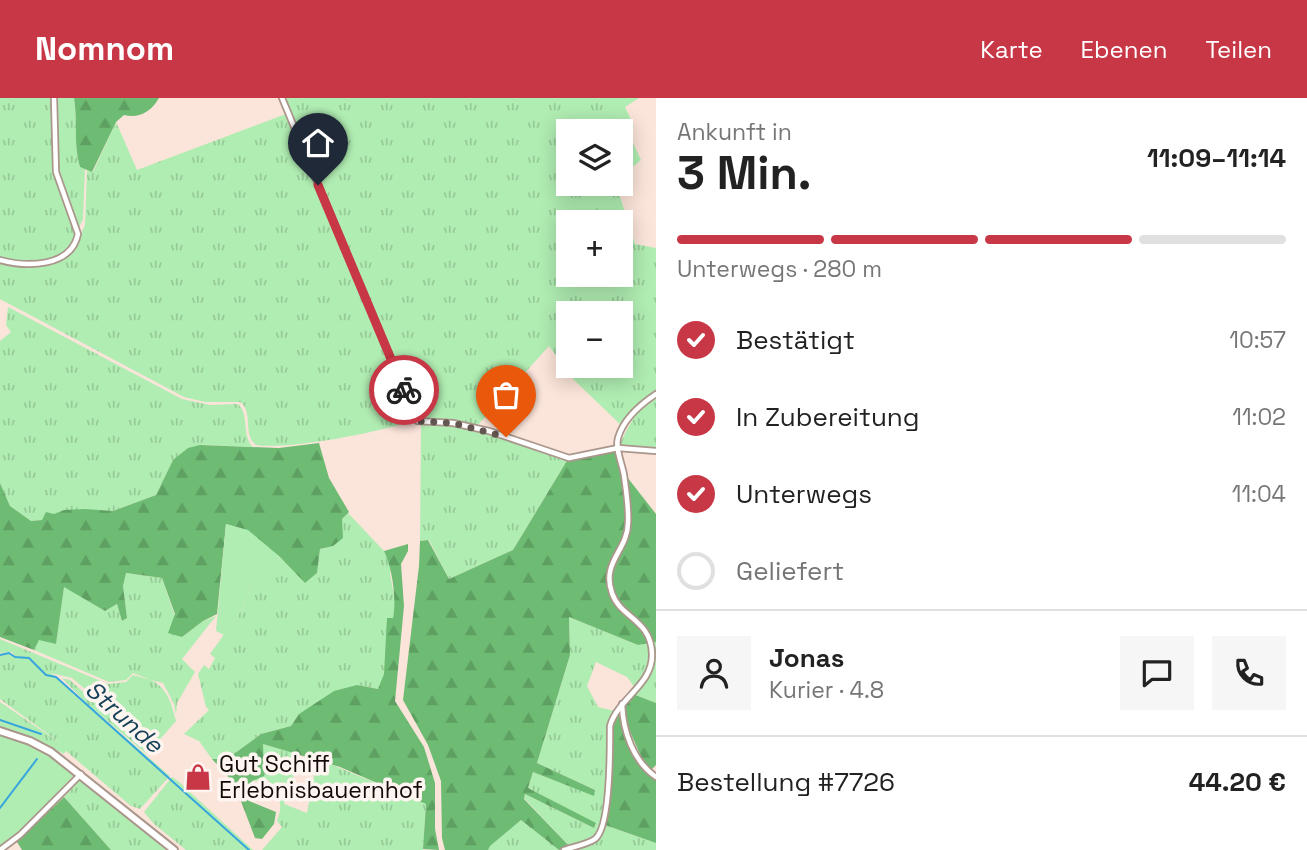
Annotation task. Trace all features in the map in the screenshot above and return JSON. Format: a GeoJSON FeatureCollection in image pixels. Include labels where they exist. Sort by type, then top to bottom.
{"type":"FeatureCollection","features":[{"type":"Feature","properties":{"kind":"main road"},"geometry":{"type":"LineString","coordinates":[[0,731],[30,741],[51,752],[174,850]]}},
{"type":"Feature","properties":{"kind":"street"},"geometry":{"type":"LineString","coordinates":[[0,260],[30,264],[44,262],[64,256],[76,244],[78,234],[57,172],[54,98]]}},
{"type":"Feature","properties":{"kind":"street"},"geometry":{"type":"LineString","coordinates":[[282,98],[417,421],[453,423],[489,431],[569,458],[618,448],[656,450]]}},
{"type":"Feature","properties":{"kind":"street"},"geometry":{"type":"LineString","coordinates":[[564,850],[595,839],[602,830],[607,802],[610,726],[613,715],[647,677],[652,652],[649,636],[639,622],[619,606],[612,595],[609,578],[614,556],[626,541],[628,523],[618,437],[638,408],[656,394]]}},
{"type":"Feature","properties":{"kind":"street"},"geometry":{"type":"LineString","coordinates":[[622,703],[622,723],[639,762],[656,777]]}},
{"type":"Feature","properties":{"kind":"street"},"geometry":{"type":"LineString","coordinates":[[0,850],[20,835],[81,774]]}},
{"type":"Feature","properties":{"kind":"green space"},"geometry":{"type":"Polygon","coordinates":[[[0,98],[53,98],[58,184],[75,234],[73,245],[57,258],[33,262],[0,259],[0,98]]]}},
{"type":"Feature","properties":{"kind":"green space"},"geometry":{"type":"Polygon","coordinates":[[[56,98],[74,98],[78,158],[80,167],[85,169],[83,219],[77,231],[58,174],[56,98]]]}},
{"type":"Feature","properties":{"kind":"green space"},"geometry":{"type":"Polygon","coordinates":[[[74,98],[159,98],[145,113],[124,115],[116,122],[92,172],[80,167],[74,98]]]}},
{"type":"Feature","properties":{"kind":"green space"},"geometry":{"type":"Polygon","coordinates":[[[284,98],[639,98],[625,107],[631,119],[556,119],[556,196],[620,196],[624,210],[556,210],[556,287],[633,287],[633,238],[635,244],[656,248],[656,391],[643,401],[622,426],[573,378],[633,378],[633,301],[556,301],[556,356],[549,346],[478,425],[419,417],[284,98]]]}},
{"type":"Feature","properties":{"kind":"green space"},"geometry":{"type":"Polygon","coordinates":[[[286,114],[413,421],[312,443],[256,445],[250,435],[246,411],[240,402],[205,402],[184,397],[0,299],[0,262],[21,265],[64,257],[73,251],[85,225],[87,170],[93,172],[116,122],[137,170],[286,114]]]}},
{"type":"Feature","properties":{"kind":"green space"},"geometry":{"type":"Polygon","coordinates":[[[633,143],[641,160],[633,167],[633,143]]]}},
{"type":"Feature","properties":{"kind":"green space"},"geometry":{"type":"Polygon","coordinates":[[[8,307],[182,399],[210,405],[238,404],[244,414],[247,437],[253,447],[200,445],[173,460],[156,495],[113,511],[64,510],[42,520],[31,521],[10,506],[0,483],[0,341],[11,332],[6,325],[8,307]]]}},
{"type":"Feature","properties":{"kind":"green space"},"geometry":{"type":"Polygon","coordinates":[[[656,396],[656,450],[618,449],[638,413],[656,396]]]}},
{"type":"Feature","properties":{"kind":"green space"},"geometry":{"type":"Polygon","coordinates":[[[421,424],[467,428],[568,459],[513,550],[449,579],[429,540],[420,541],[421,424]]]}},
{"type":"Feature","properties":{"kind":"green space"},"geometry":{"type":"Polygon","coordinates":[[[319,443],[329,478],[349,512],[342,519],[343,538],[333,546],[320,549],[317,573],[305,583],[280,557],[248,531],[226,524],[217,614],[182,637],[168,633],[175,614],[162,578],[126,573],[123,586],[127,618],[122,621],[117,604],[105,611],[64,587],[56,644],[39,640],[34,650],[0,637],[0,483],[10,506],[31,521],[42,520],[46,512],[54,514],[64,510],[85,509],[113,511],[156,495],[173,460],[188,448],[200,445],[279,448],[319,443]]]}},
{"type":"Feature","properties":{"kind":"green space"},"geometry":{"type":"Polygon","coordinates":[[[617,451],[620,468],[656,514],[656,642],[638,645],[569,617],[570,655],[537,763],[595,790],[594,796],[533,772],[528,788],[596,823],[594,828],[525,794],[524,799],[570,847],[559,850],[521,820],[488,850],[445,850],[442,838],[441,781],[428,745],[403,700],[420,541],[428,540],[449,579],[513,550],[568,459],[617,451]]]}},
{"type":"Feature","properties":{"kind":"green space"},"geometry":{"type":"Polygon","coordinates":[[[348,513],[384,551],[391,564],[390,574],[396,605],[393,618],[387,618],[386,664],[382,682],[378,689],[357,685],[299,714],[291,726],[261,734],[227,759],[212,759],[199,741],[184,734],[209,710],[198,674],[204,665],[209,669],[215,658],[210,654],[243,608],[252,584],[280,557],[306,582],[317,573],[320,549],[333,546],[342,519],[348,513]]]}},
{"type":"Feature","properties":{"kind":"green space"},"geometry":{"type":"Polygon","coordinates":[[[226,524],[248,530],[280,557],[252,584],[243,608],[224,635],[216,631],[226,524]]]}},
{"type":"Feature","properties":{"kind":"green space"},"geometry":{"type":"Polygon","coordinates":[[[408,544],[408,551],[401,564],[404,606],[395,701],[424,747],[435,783],[435,829],[439,850],[423,849],[426,804],[340,767],[263,744],[264,776],[252,781],[247,787],[239,780],[235,784],[212,759],[227,759],[261,734],[291,726],[299,714],[334,691],[357,685],[378,689],[384,674],[387,618],[393,618],[394,611],[393,584],[384,551],[408,544]]]}},
{"type":"Feature","properties":{"kind":"green space"},"geometry":{"type":"Polygon","coordinates":[[[125,573],[162,578],[182,637],[203,621],[216,616],[182,659],[195,672],[177,703],[176,715],[174,704],[163,683],[133,673],[126,680],[109,682],[34,650],[38,639],[56,643],[64,586],[105,611],[117,604],[122,621],[127,618],[123,586],[125,573]]]}},
{"type":"Feature","properties":{"kind":"green space"},"geometry":{"type":"Polygon","coordinates":[[[569,617],[638,645],[650,643],[651,665],[635,688],[627,677],[596,662],[587,686],[598,707],[615,711],[602,825],[595,838],[570,847],[524,798],[525,794],[594,828],[596,824],[528,788],[533,772],[594,795],[595,790],[537,763],[570,655],[569,617]]]}},
{"type":"Feature","properties":{"kind":"green space"},"geometry":{"type":"Polygon","coordinates":[[[0,639],[108,684],[126,682],[133,675],[151,680],[165,692],[176,721],[147,754],[87,704],[170,776],[140,809],[131,806],[66,751],[64,754],[41,741],[0,725],[0,702],[63,745],[0,699],[0,654],[11,654],[16,658],[12,652],[0,653],[0,639]],[[51,673],[86,703],[62,678],[70,680],[89,697],[91,694],[72,678],[51,673]]]}},
{"type":"Feature","properties":{"kind":"green space"},"geometry":{"type":"Polygon","coordinates":[[[656,642],[656,703],[633,694],[652,666],[651,643],[656,642]]]}},
{"type":"Feature","properties":{"kind":"green space"},"geometry":{"type":"Polygon","coordinates":[[[633,694],[656,703],[656,765],[650,771],[620,709],[633,694]]]}},
{"type":"Feature","properties":{"kind":"green space"},"geometry":{"type":"Polygon","coordinates":[[[618,711],[641,763],[656,779],[656,843],[605,825],[612,725],[618,711]]]}},
{"type":"Feature","properties":{"kind":"green space"},"geometry":{"type":"Polygon","coordinates":[[[0,724],[39,739],[59,751],[55,760],[75,774],[23,829],[0,847],[0,724]]]}},
{"type":"Feature","properties":{"kind":"green space"},"geometry":{"type":"Polygon","coordinates":[[[263,744],[294,753],[291,766],[296,769],[284,804],[307,813],[314,776],[328,763],[426,804],[423,850],[262,850],[282,827],[277,821],[280,804],[275,790],[268,780],[252,781],[263,776],[263,744]]]}},
{"type":"Feature","properties":{"kind":"green space"},"geometry":{"type":"Polygon","coordinates":[[[172,777],[253,850],[186,850],[154,824],[144,812],[172,777]]]}},
{"type":"Feature","properties":{"kind":"green space"},"geometry":{"type":"Polygon","coordinates":[[[81,779],[166,850],[111,850],[64,797],[81,779]]]}},
{"type":"Feature","properties":{"kind":"green space"},"geometry":{"type":"Polygon","coordinates":[[[242,793],[249,801],[276,812],[274,824],[262,839],[255,838],[239,796],[242,793]]]}},
{"type":"Feature","properties":{"kind":"green space"},"geometry":{"type":"Polygon","coordinates":[[[64,797],[111,850],[22,850],[17,842],[64,797]]]}},
{"type":"Feature","properties":{"kind":"green space"},"geometry":{"type":"Polygon","coordinates":[[[521,820],[559,850],[488,850],[489,846],[521,820]]]}},
{"type":"Feature","properties":{"kind":"green space"},"geometry":{"type":"Polygon","coordinates":[[[605,825],[656,843],[656,850],[566,850],[596,840],[605,825]]]}},
{"type":"Feature","properties":{"kind":"waterway","name":"Strunde"},"geometry":{"type":"LineString","coordinates":[[0,655],[9,653],[15,657],[29,658],[46,675],[56,677],[249,850]]}},
{"type":"Feature","properties":{"kind":"waterway"},"geometry":{"type":"LineString","coordinates":[[0,720],[41,734]]}},
{"type":"Feature","properties":{"kind":"waterway"},"geometry":{"type":"LineString","coordinates":[[0,808],[37,759]]}},
{"type":"Feature","properties":{"kind":"way so far"},"geometry":{"type":"LineString","coordinates":[[404,390],[417,421],[453,423],[506,437]]}},
{"type":"Feature","properties":{"kind":"place","name":"Gut Schiff Erlebnisbauernhof"},"geometry":{"type":"Point","coordinates":[198,777]}},
{"type":"Feature","properties":{"kind":"route"},"geometry":{"type":"LineString","coordinates":[[318,185],[404,390]]}}]}
